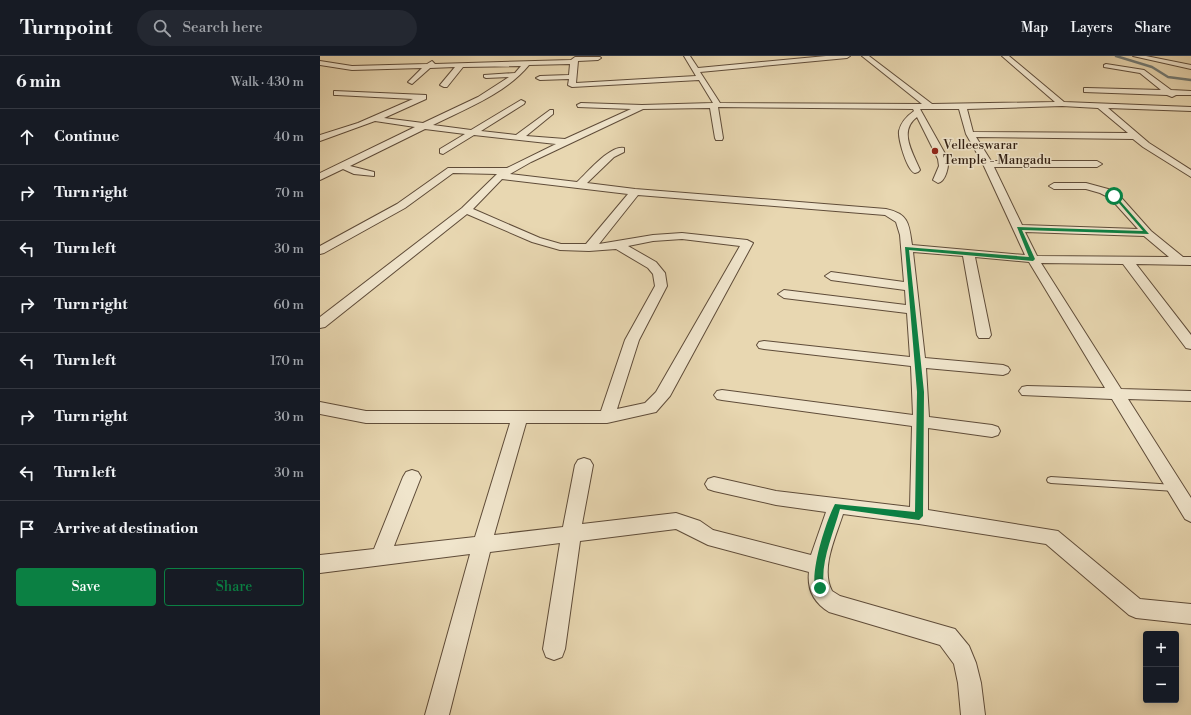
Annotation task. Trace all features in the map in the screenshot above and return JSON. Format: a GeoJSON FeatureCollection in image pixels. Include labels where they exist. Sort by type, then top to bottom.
{"type":"FeatureCollection","features":[{"type":"Feature","properties":{"kind":"street"},"geometry":{"type":"LineString","coordinates":[[411,79],[418,76],[438,56]]}},
{"type":"Feature","properties":{"kind":"street"},"geometry":{"type":"LineString","coordinates":[[484,65],[490,56]]}},
{"type":"Feature","properties":{"kind":"street"},"geometry":{"type":"LineString","coordinates":[[687,56],[716,105],[719,138]]}},
{"type":"Feature","properties":{"kind":"street"},"geometry":{"type":"LineString","coordinates":[[574,59],[572,85],[615,84],[847,56]]}},
{"type":"Feature","properties":{"kind":"street"},"geometry":{"type":"LineString","coordinates":[[865,56],[929,106]]}},
{"type":"Feature","properties":{"kind":"street"},"geometry":{"type":"LineString","coordinates":[[1005,56],[1062,104]]}},
{"type":"Feature","properties":{"kind":"street"},"geometry":{"type":"LineString","coordinates":[[1136,56],[1191,67]]}},
{"type":"Feature","properties":{"kind":"street"},"geometry":{"type":"LineString","coordinates":[[320,63],[366,68],[484,65],[598,58]]}},
{"type":"Feature","properties":{"kind":"street"},"geometry":{"type":"LineString","coordinates":[[337,66],[351,59]]}},
{"type":"Feature","properties":{"kind":"street"},"geometry":{"type":"LineString","coordinates":[[366,68],[383,59]]}},
{"type":"Feature","properties":{"kind":"street"},"geometry":{"type":"LineString","coordinates":[[320,176],[344,166],[508,84],[518,75],[527,63]]}},
{"type":"Feature","properties":{"kind":"street"},"geometry":{"type":"LineString","coordinates":[[480,82],[495,64]]}},
{"type":"Feature","properties":{"kind":"street"},"geometry":{"type":"LineString","coordinates":[[444,84],[461,65]]}},
{"type":"Feature","properties":{"kind":"street"},"geometry":{"type":"LineString","coordinates":[[1106,66],[1142,71],[1170,92],[1189,109]]}},
{"type":"Feature","properties":{"kind":"street"},"geometry":{"type":"LineString","coordinates":[[486,76],[518,75]]}},
{"type":"Feature","properties":{"kind":"street"},"geometry":{"type":"LineString","coordinates":[[540,78],[572,77]]}},
{"type":"Feature","properties":{"kind":"street"},"geometry":{"type":"LineString","coordinates":[[1087,90],[1191,93]]}},
{"type":"Feature","properties":{"kind":"street"},"geometry":{"type":"LineString","coordinates":[[320,138],[375,119],[423,97],[337,93]]}},
{"type":"Feature","properties":{"kind":"street"},"geometry":{"type":"LineString","coordinates":[[443,151],[521,102]]}},
{"type":"Feature","properties":{"kind":"street"},"geometry":{"type":"LineString","coordinates":[[580,105],[642,107],[716,105],[916,109],[929,106],[962,107],[1062,104],[1189,109]]}},
{"type":"Feature","properties":{"kind":"street"},"geometry":{"type":"LineString","coordinates":[[1101,106],[1146,145],[1191,174]]}},
{"type":"Feature","properties":{"kind":"street"},"geometry":{"type":"LineString","coordinates":[[323,318],[466,210],[504,174],[642,107]]}},
{"type":"Feature","properties":{"kind":"street"},"geometry":{"type":"LineString","coordinates":[[962,107],[970,134],[988,164],[1033,259],[1191,514]]}},
{"type":"Feature","properties":{"kind":"street"},"geometry":{"type":"LineString","coordinates":[[915,170],[902,133],[906,120],[916,109]]}},
{"type":"Feature","properties":{"kind":"street"},"geometry":{"type":"LineString","coordinates":[[916,109],[942,159],[944,166],[938,180]]}},
{"type":"Feature","properties":{"kind":"street"},"geometry":{"type":"LineString","coordinates":[[518,138],[550,112]]}},
{"type":"Feature","properties":{"kind":"street"},"geometry":{"type":"LineString","coordinates":[[375,119],[473,133],[568,142]]}},
{"type":"Feature","properties":{"kind":"street"},"geometry":{"type":"LineString","coordinates":[[970,134],[1136,136]]}},
{"type":"Feature","properties":{"kind":"street"},"geometry":{"type":"LineString","coordinates":[[580,186],[611,155],[621,150]]}},
{"type":"Feature","properties":{"kind":"street"},"geometry":{"type":"LineString","coordinates":[[988,164],[1097,164]]}},
{"type":"Feature","properties":{"kind":"street"},"geometry":{"type":"LineString","coordinates":[[344,166],[354,171],[371,174]]}},
{"type":"Feature","properties":{"kind":"street"},"geometry":{"type":"LineString","coordinates":[[320,251],[401,206],[451,170],[504,174],[580,186],[635,192],[894,213],[902,221],[907,248],[921,392],[919,516]]}},
{"type":"Feature","properties":{"kind":"street"},"geometry":{"type":"LineString","coordinates":[[1054,186],[1095,188],[1114,196],[1147,233],[1185,261]]}},
{"type":"Feature","properties":{"kind":"street"},"geometry":{"type":"LineString","coordinates":[[589,248],[635,192]]}},
{"type":"Feature","properties":{"kind":"street"},"geometry":{"type":"LineString","coordinates":[[320,408],[366,417],[607,418],[650,408],[662,396],[747,243],[682,236],[653,238],[618,245],[589,248],[560,247],[536,240],[466,210]]}},
{"type":"Feature","properties":{"kind":"street"},"geometry":{"type":"LineString","coordinates":[[1018,228],[1147,233]]}},
{"type":"Feature","properties":{"kind":"street"},"geometry":{"type":"LineString","coordinates":[[607,418],[632,340],[661,286],[659,273],[652,265],[618,245]]}},
{"type":"Feature","properties":{"kind":"street"},"geometry":{"type":"LineString","coordinates":[[907,248],[1033,259],[1126,259],[1185,261]]}},
{"type":"Feature","properties":{"kind":"street"},"geometry":{"type":"LineString","coordinates":[[968,254],[984,335]]}},
{"type":"Feature","properties":{"kind":"street"},"geometry":{"type":"LineString","coordinates":[[1126,259],[1191,345]]}},
{"type":"Feature","properties":{"kind":"street"},"geometry":{"type":"LineString","coordinates":[[831,276],[910,287]]}},
{"type":"Feature","properties":{"kind":"street"},"geometry":{"type":"LineString","coordinates":[[784,294],[912,310]]}},
{"type":"Feature","properties":{"kind":"street"},"geometry":{"type":"LineString","coordinates":[[764,345],[1003,370]]}},
{"type":"Feature","properties":{"kind":"street"},"geometry":{"type":"LineString","coordinates":[[1027,391],[1191,396]]}},
{"type":"Feature","properties":{"kind":"street"},"geometry":{"type":"LineString","coordinates":[[722,395],[992,431]]}},
{"type":"Feature","properties":{"kind":"street"},"geometry":{"type":"LineString","coordinates":[[437,715],[482,544],[519,418]]}},
{"type":"Feature","properties":{"kind":"street"},"geometry":{"type":"LineString","coordinates":[[554,649],[571,534],[584,465]]}},
{"type":"Feature","properties":{"kind":"street"},"geometry":{"type":"LineString","coordinates":[[381,556],[412,477]]}},
{"type":"Feature","properties":{"kind":"street"},"geometry":{"type":"LineString","coordinates":[[714,484],[776,498],[919,516],[1051,537],[1136,608],[1191,614]]}},
{"type":"Feature","properties":{"kind":"street"},"geometry":{"type":"LineString","coordinates":[[837,506],[819,566],[818,578],[820,588],[826,600],[947,636],[958,646],[966,661],[973,715]]}},
{"type":"Feature","properties":{"kind":"street"},"geometry":{"type":"LineString","coordinates":[[320,564],[676,521],[693,527],[708,537],[819,566]]}},
{"type":"Feature","properties":{"kind":"lane"},"geometry":{"type":"LineString","coordinates":[[1051,480],[1175,488]]}},
{"type":"Feature","properties":{"kind":"waterway"},"geometry":{"type":"LineString","coordinates":[[1116,56],[1152,67],[1168,77],[1191,80]]}},
{"type":"Feature","properties":{"kind":"place","name":"Velleeswarar Temple - Mangadu"},"geometry":{"type":"Point","coordinates":[935,151]}},
{"type":"Feature","properties":{"kind":"route"},"geometry":{"type":"LineString","coordinates":[[820,588],[818,578],[819,566],[837,506],[919,516],[921,392],[907,248],[1033,259],[1018,228],[1147,233],[1114,196]]}}]}
